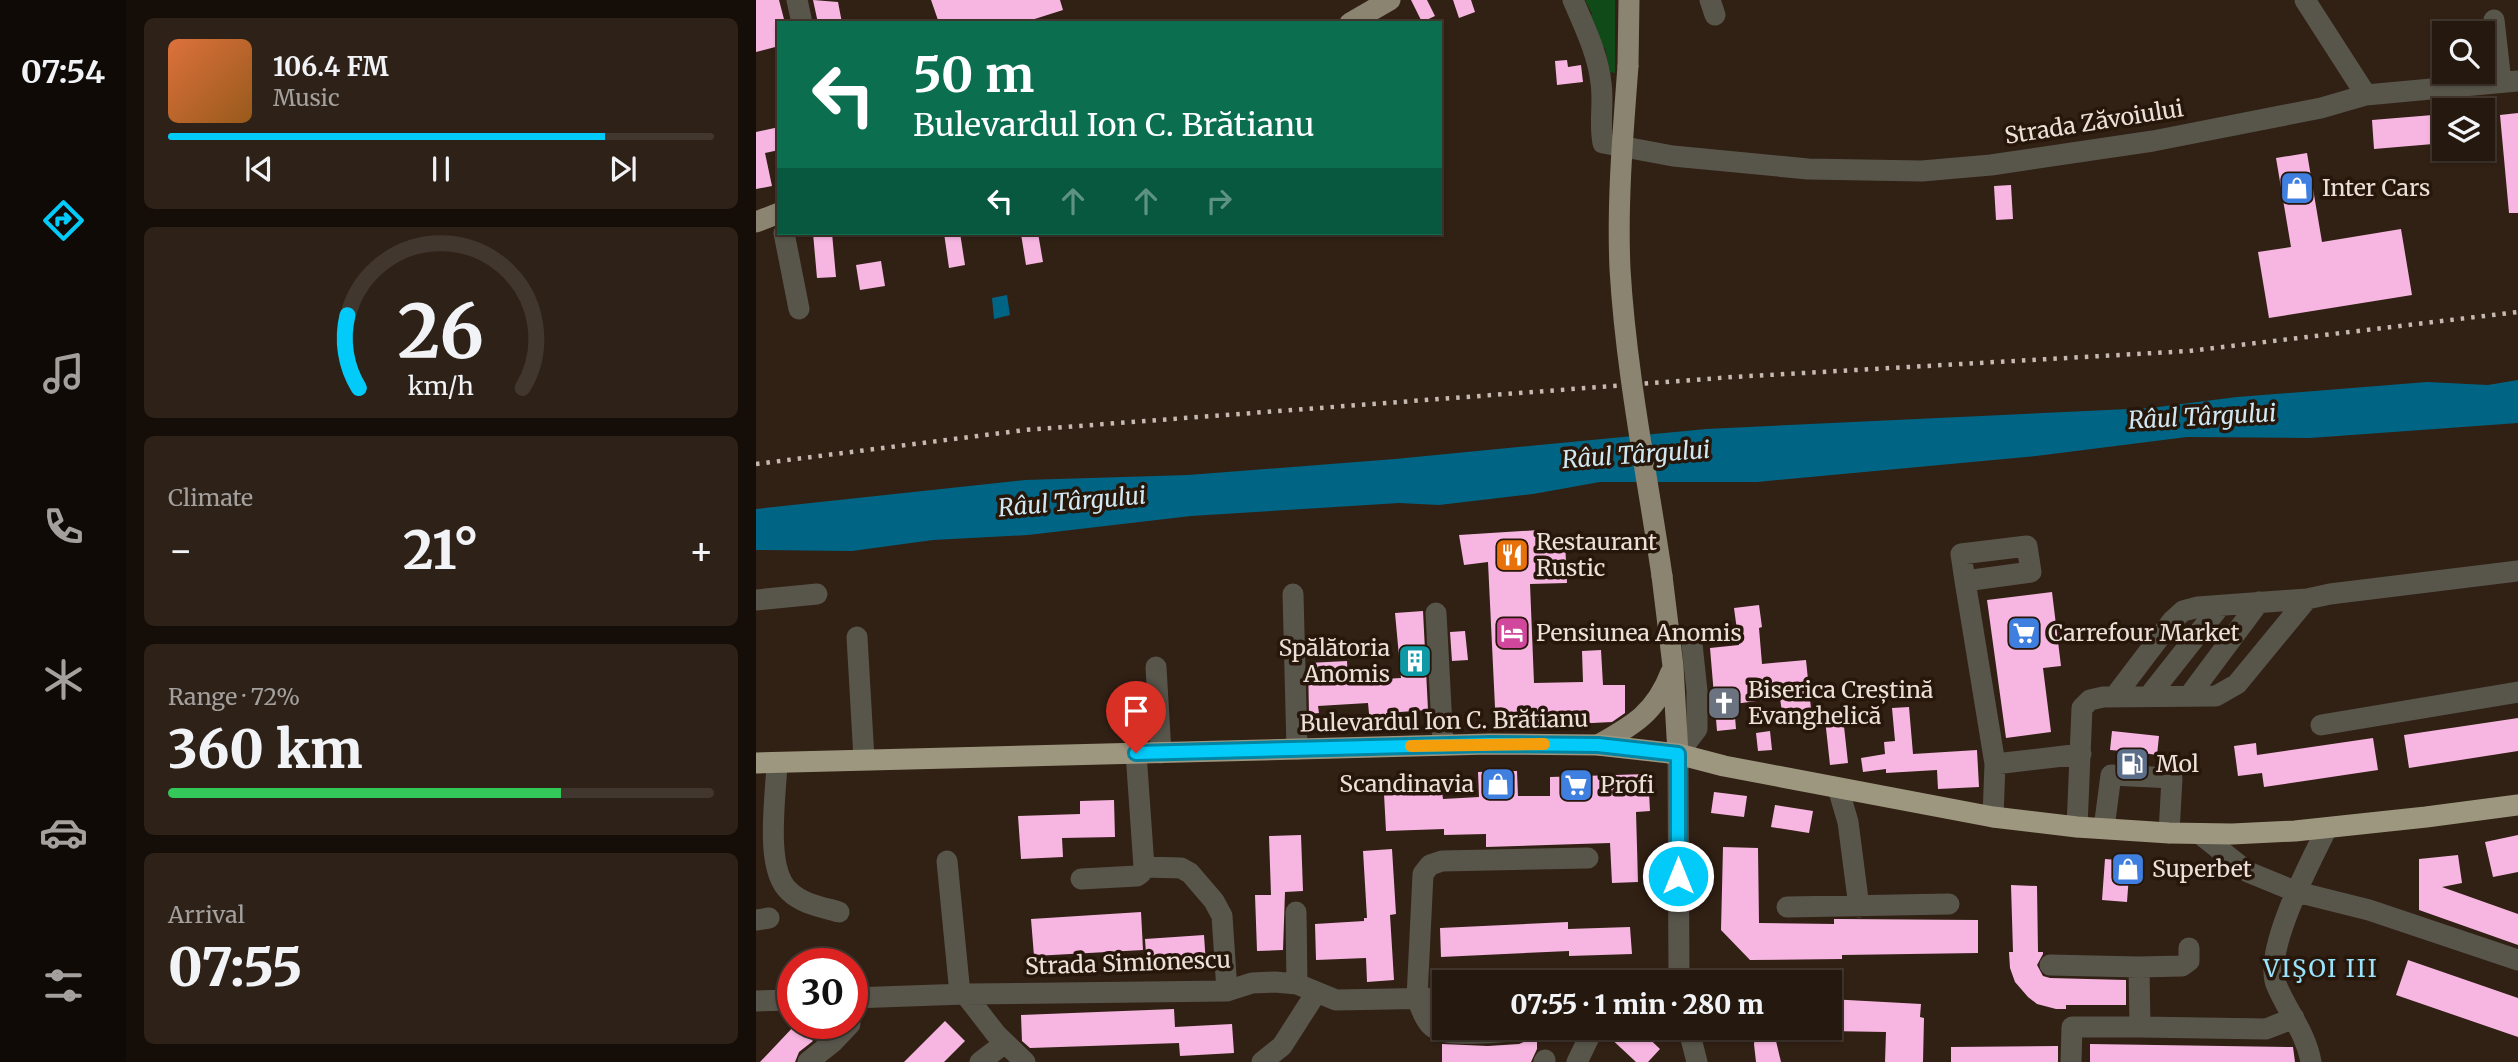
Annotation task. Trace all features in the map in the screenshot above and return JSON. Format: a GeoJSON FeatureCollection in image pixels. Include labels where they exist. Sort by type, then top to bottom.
{"type":"FeatureCollection","features":[{"type":"Feature","properties":{"kind":"highway","name":"Bulevardul Ion C. Brătianu"},"geometry":{"type":"LineString","coordinates":[[766,763],[1443,745],[1598,745],[1678,754],[1724,766],[1993,817],[2077,827],[2169,833],[2327,828],[2518,804]]}},
{"type":"Feature","properties":{"kind":"main road"},"geometry":{"type":"LineString","coordinates":[[1353,21],[1390,0]]}},
{"type":"Feature","properties":{"kind":"main road"},"geometry":{"type":"LineString","coordinates":[[1629,0],[1628,66],[1620,167],[1620,269],[1626,345],[1662,576],[1673,666],[1678,754]]}},
{"type":"Feature","properties":{"kind":"main road"},"geometry":{"type":"LineString","coordinates":[[756,222],[777,214]]}},
{"type":"Feature","properties":{"kind":"main road"},"geometry":{"type":"LineString","coordinates":[[1598,745],[1629,727],[1651,709],[1664,690],[1673,666]]}},
{"type":"Feature","properties":{"kind":"street"},"geometry":{"type":"LineString","coordinates":[[797,0],[802,21]]}},
{"type":"Feature","properties":{"kind":"street","name":"Strada Zăvoiului"},"geometry":{"type":"LineString","coordinates":[[1573,0],[1593,48],[1602,83],[1600,128],[1603,143],[1673,156],[1808,169],[1936,170],[1991,165],[2153,141],[2321,108],[2366,95],[2510,82]]}},
{"type":"Feature","properties":{"kind":"street"},"geometry":{"type":"LineString","coordinates":[[2305,0],[2366,95]]}},
{"type":"Feature","properties":{"kind":"street"},"geometry":{"type":"LineString","coordinates":[[2494,20],[2510,82]]}},
{"type":"Feature","properties":{"kind":"street"},"geometry":{"type":"LineString","coordinates":[[756,222],[756,235]]}},
{"type":"Feature","properties":{"kind":"street"},"geometry":{"type":"LineString","coordinates":[[785,235],[799,309]]}},
{"type":"Feature","properties":{"kind":"street"},"geometry":{"type":"LineString","coordinates":[[2115,696],[2159,635],[2183,611],[2198,607],[2307,599],[2518,571]]}},
{"type":"Feature","properties":{"kind":"street"},"geometry":{"type":"LineString","coordinates":[[1965,581],[1995,764],[1993,817]]}},
{"type":"Feature","properties":{"kind":"street"},"geometry":{"type":"LineString","coordinates":[[756,600],[817,594]]}},
{"type":"Feature","properties":{"kind":"street"},"geometry":{"type":"LineString","coordinates":[[1293,594],[1297,749]]}},
{"type":"Feature","properties":{"kind":"street"},"geometry":{"type":"LineString","coordinates":[[2077,827],[2082,708],[2090,701],[2115,696],[2216,696],[2237,684],[2307,599]]}},
{"type":"Feature","properties":{"kind":"street"},"geometry":{"type":"LineString","coordinates":[[2189,696],[2259,602]]}},
{"type":"Feature","properties":{"kind":"street"},"geometry":{"type":"LineString","coordinates":[[2149,696],[2220,606]]}},
{"type":"Feature","properties":{"kind":"street"},"geometry":{"type":"LineString","coordinates":[[1436,613],[1443,745]]}},
{"type":"Feature","properties":{"kind":"street"},"geometry":{"type":"LineString","coordinates":[[857,636],[864,759]]}},
{"type":"Feature","properties":{"kind":"street"},"geometry":{"type":"LineString","coordinates":[[1676,970],[1678,754],[1697,729],[1697,691],[1692,644]]}},
{"type":"Feature","properties":{"kind":"street"},"geometry":{"type":"LineString","coordinates":[[1156,667],[1161,752]]}},
{"type":"Feature","properties":{"kind":"street"},"geometry":{"type":"LineString","coordinates":[[2321,725],[2518,692]]}},
{"type":"Feature","properties":{"kind":"street"},"geometry":{"type":"LineString","coordinates":[[1081,879],[1137,876],[1144,867],[1136,753]]}},
{"type":"Feature","properties":{"kind":"street"},"geometry":{"type":"LineString","coordinates":[[1995,764],[2081,754]]}},
{"type":"Feature","properties":{"kind":"street"},"geometry":{"type":"LineString","coordinates":[[766,763],[774,851],[780,880],[788,891],[803,902],[839,912]]}},
{"type":"Feature","properties":{"kind":"street"},"geometry":{"type":"LineString","coordinates":[[2104,828],[2110,775],[2172,778],[2169,833]]}},
{"type":"Feature","properties":{"kind":"street"},"geometry":{"type":"LineString","coordinates":[[1838,788],[1848,822],[1859,907]]}},
{"type":"Feature","properties":{"kind":"street"},"geometry":{"type":"LineString","coordinates":[[2311,1062],[2308,1044],[2276,983],[2272,966],[2282,929],[2327,828]]}},
{"type":"Feature","properties":{"kind":"street"},"geometry":{"type":"LineString","coordinates":[[2200,834],[2248,872],[2297,892],[2369,910],[2518,961]]}},
{"type":"Feature","properties":{"kind":"street"},"geometry":{"type":"LineString","coordinates":[[1432,1026],[1424,1016],[1417,999],[1423,874],[1430,865],[1442,861],[1588,858]]}},
{"type":"Feature","properties":{"kind":"street"},"geometry":{"type":"LineString","coordinates":[[947,861],[963,994],[1025,1062]]}},
{"type":"Feature","properties":{"kind":"street"},"geometry":{"type":"LineString","coordinates":[[1144,867],[1181,868],[1190,873],[1214,901],[1222,916],[1227,992]]}},
{"type":"Feature","properties":{"kind":"street"},"geometry":{"type":"LineString","coordinates":[[1787,907],[1949,904]]}},
{"type":"Feature","properties":{"kind":"street"},"geometry":{"type":"LineString","coordinates":[[1262,1062],[1282,1046],[1306,989],[1296,912]]}},
{"type":"Feature","properties":{"kind":"street"},"geometry":{"type":"LineString","coordinates":[[2050,965],[2182,966],[2189,961],[2189,948]]}},
{"type":"Feature","properties":{"kind":"street"},"geometry":{"type":"LineString","coordinates":[[2139,967],[2140,1027]]}},
{"type":"Feature","properties":{"kind":"street","name":"Strada Simionescu"},"geometry":{"type":"LineString","coordinates":[[868,998],[963,994],[1227,992],[1252,983],[1306,989],[1336,1000],[1432,998]]}},
{"type":"Feature","properties":{"kind":"street"},"geometry":{"type":"LineString","coordinates":[[756,1002],[777,1001]]}},
{"type":"Feature","properties":{"kind":"street"},"geometry":{"type":"LineString","coordinates":[[2071,1062],[2072,1027],[2243,1030],[2266,1029],[2294,1018]]}},
{"type":"Feature","properties":{"kind":"street"},"geometry":{"type":"LineString","coordinates":[[808,1062],[836,1039]]}},
{"type":"Feature","properties":{"kind":"street"},"geometry":{"type":"LineString","coordinates":[[1577,1062],[1588,1040]]}},
{"type":"Feature","properties":{"kind":"street"},"geometry":{"type":"LineString","coordinates":[[1691,1040],[1697,1062]]}},
{"type":"Feature","properties":{"kind":"street"},"geometry":{"type":"LineString","coordinates":[[980,1062],[1005,1043]]}},
{"type":"Feature","properties":{"kind":"green space"},"geometry":{"type":"Polygon","coordinates":[[[1585,0],[1615,0],[1615,73],[1610,72],[1605,48],[1592,41],[1582,19],[1592,14],[1585,0]]]}},
{"type":"Feature","properties":{"kind":"water"},"geometry":{"type":"Polygon","coordinates":[[[1007,295],[1010,315],[994,319],[992,298],[1007,295]]]}},
{"type":"Feature","properties":{"kind":"water","name":"Râul Târgului"},"geometry":{"type":"Polygon","coordinates":[[[2518,380],[2518,423],[2310,438],[2187,437],[2036,456],[1757,482],[1600,482],[1533,494],[1439,505],[1399,503],[1191,516],[1028,535],[933,540],[852,551],[756,550],[756,509],[1025,480],[1188,475],[1395,459],[1706,429],[2150,408],[2237,397],[2427,382],[2488,385],[2518,380]]]}},
{"type":"Feature","properties":{"kind":"building"},"geometry":{"type":"Polygon","coordinates":[[[756,0],[779,0],[784,21],[777,21],[777,47],[756,52],[756,0]]]}},
{"type":"Feature","properties":{"kind":"building"},"geometry":{"type":"Polygon","coordinates":[[[813,0],[838,2],[842,21],[818,21],[813,0]]]}},
{"type":"Feature","properties":{"kind":"building"},"geometry":{"type":"Polygon","coordinates":[[[931,0],[1060,0],[1063,10],[1028,21],[938,21],[931,0]]]}},
{"type":"Feature","properties":{"kind":"building"},"geometry":{"type":"Polygon","coordinates":[[[1411,0],[1427,0],[1435,16],[1422,21],[1411,0]]]}},
{"type":"Feature","properties":{"kind":"building"},"geometry":{"type":"Polygon","coordinates":[[[1453,0],[1471,0],[1475,12],[1459,18],[1453,0]]]}},
{"type":"Feature","properties":{"kind":"building"},"geometry":{"type":"Polygon","coordinates":[[[1567,60],[1568,67],[1581,65],[1583,82],[1557,85],[1555,61],[1567,60]]]}},
{"type":"Feature","properties":{"kind":"building"},"geometry":{"type":"Polygon","coordinates":[[[2518,113],[2518,213],[2509,213],[2500,115],[2518,113]]]}},
{"type":"Feature","properties":{"kind":"building"},"geometry":{"type":"Polygon","coordinates":[[[2432,115],[2432,144],[2374,149],[2372,120],[2432,115]]]}},
{"type":"Feature","properties":{"kind":"building"},"geometry":{"type":"Polygon","coordinates":[[[777,127],[777,150],[765,153],[772,186],[756,189],[756,132],[777,127]]]}},
{"type":"Feature","properties":{"kind":"building"},"geometry":{"type":"Polygon","coordinates":[[[2307,153],[2322,242],[2401,229],[2412,295],[2269,318],[2258,252],[2291,247],[2276,158],[2307,153]]]}},
{"type":"Feature","properties":{"kind":"building"},"geometry":{"type":"Polygon","coordinates":[[[2011,185],[2013,219],[1996,220],[1994,186],[2011,185]]]}},
{"type":"Feature","properties":{"kind":"building"},"geometry":{"type":"Polygon","coordinates":[[[813,235],[832,235],[836,277],[817,278],[813,235]]]}},
{"type":"Feature","properties":{"kind":"building"},"geometry":{"type":"Polygon","coordinates":[[[944,235],[960,235],[965,265],[949,268],[944,235]]]}},
{"type":"Feature","properties":{"kind":"building"},"geometry":{"type":"Polygon","coordinates":[[[1021,235],[1038,235],[1043,262],[1026,265],[1021,235]]]}},
{"type":"Feature","properties":{"kind":"building"},"geometry":{"type":"Polygon","coordinates":[[[881,261],[885,286],[860,290],[856,265],[881,261]]]}},
{"type":"Feature","properties":{"kind":"building"},"geometry":{"type":"Polygon","coordinates":[[[1539,530],[1540,543],[1565,541],[1567,583],[1530,584],[1534,683],[1583,682],[1582,651],[1601,650],[1603,685],[1625,685],[1625,713],[1612,722],[1496,728],[1488,562],[1464,565],[1459,535],[1539,530]]]}},
{"type":"Feature","properties":{"kind":"building","name":"Carrefour Market"},"geometry":{"type":"Polygon","coordinates":[[[2052,592],[2061,666],[2043,668],[2051,732],[2006,738],[1987,600],[2052,592]]]}},
{"type":"Feature","properties":{"kind":"building"},"geometry":{"type":"Polygon","coordinates":[[[1759,605],[1762,664],[1806,660],[1811,709],[1782,712],[1780,698],[1734,704],[1736,729],[1717,731],[1710,648],[1739,645],[1734,608],[1759,605]]]}},
{"type":"Feature","properties":{"kind":"building"},"geometry":{"type":"Polygon","coordinates":[[[1423,611],[1428,710],[1386,713],[1387,722],[1370,724],[1368,703],[1318,706],[1319,713],[1309,714],[1308,663],[1347,661],[1348,681],[1401,678],[1395,613],[1423,611]]]}},
{"type":"Feature","properties":{"kind":"building"},"geometry":{"type":"Polygon","coordinates":[[[1465,631],[1468,660],[1452,661],[1450,632],[1465,631]]]}},
{"type":"Feature","properties":{"kind":"building"},"geometry":{"type":"Polygon","coordinates":[[[1909,707],[1913,754],[1977,750],[1979,787],[1938,789],[1937,770],[1886,773],[1886,769],[1863,772],[1861,758],[1885,754],[1884,742],[1895,741],[1892,708],[1909,707]]]}},
{"type":"Feature","properties":{"kind":"building"},"geometry":{"type":"Polygon","coordinates":[[[1843,717],[1848,763],[1830,765],[1825,719],[1843,717]]]}},
{"type":"Feature","properties":{"kind":"building"},"geometry":{"type":"Polygon","coordinates":[[[2518,718],[2518,751],[2409,768],[2404,735],[2518,718]]]}},
{"type":"Feature","properties":{"kind":"building"},"geometry":{"type":"Polygon","coordinates":[[[1770,731],[1772,750],[1758,751],[1756,733],[1770,731]]]}},
{"type":"Feature","properties":{"kind":"building"},"geometry":{"type":"Polygon","coordinates":[[[2112,731],[2159,736],[2157,755],[2143,753],[2143,763],[2122,762],[2123,751],[2110,750],[2112,731]]]}},
{"type":"Feature","properties":{"kind":"building"},"geometry":{"type":"Polygon","coordinates":[[[2373,738],[2378,770],[2264,787],[2262,773],[2238,776],[2234,746],[2256,743],[2257,755],[2373,738]]]}},
{"type":"Feature","properties":{"kind":"building"},"geometry":{"type":"Polygon","coordinates":[[[1517,771],[1518,796],[1550,796],[1550,777],[1648,774],[1650,811],[1636,812],[1638,882],[1612,883],[1610,843],[1486,847],[1486,834],[1444,835],[1444,829],[1386,831],[1384,794],[1442,792],[1443,799],[1479,797],[1478,772],[1517,771]]]}},
{"type":"Feature","properties":{"kind":"building"},"geometry":{"type":"Polygon","coordinates":[[[1714,792],[1747,796],[1744,817],[1711,813],[1714,792]]]}},
{"type":"Feature","properties":{"kind":"building"},"geometry":{"type":"Polygon","coordinates":[[[1114,800],[1115,837],[1062,838],[1063,857],[1021,859],[1018,816],[1080,814],[1080,801],[1114,800]]]}},
{"type":"Feature","properties":{"kind":"building"},"geometry":{"type":"Polygon","coordinates":[[[1775,805],[1813,811],[1809,833],[1771,827],[1775,805]]]}},
{"type":"Feature","properties":{"kind":"building"},"geometry":{"type":"Polygon","coordinates":[[[1301,835],[1303,891],[1285,892],[1283,950],[1257,951],[1255,895],[1271,895],[1269,836],[1301,835]]]}},
{"type":"Feature","properties":{"kind":"building"},"geometry":{"type":"Polygon","coordinates":[[[2518,835],[2518,872],[2493,877],[2485,842],[2518,835]]]}},
{"type":"Feature","properties":{"kind":"building"},"geometry":{"type":"Polygon","coordinates":[[[1723,847],[1758,848],[1759,923],[1834,924],[1834,919],[1978,920],[1978,953],[1842,955],[1842,959],[1750,960],[1721,930],[1723,847]]]}},
{"type":"Feature","properties":{"kind":"building"},"geometry":{"type":"Polygon","coordinates":[[[1392,849],[1396,914],[1390,915],[1394,980],[1367,982],[1366,958],[1316,960],[1315,924],[1364,921],[1364,918],[1367,918],[1363,851],[1392,849]]]}},
{"type":"Feature","properties":{"kind":"building"},"geometry":{"type":"Polygon","coordinates":[[[2458,855],[2462,883],[2442,887],[2518,914],[2518,945],[2419,910],[2419,859],[2458,855]]]}},
{"type":"Feature","properties":{"kind":"building"},"geometry":{"type":"Polygon","coordinates":[[[2105,859],[2130,861],[2127,902],[2102,900],[2105,859]]]}},
{"type":"Feature","properties":{"kind":"building"},"geometry":{"type":"Polygon","coordinates":[[[2011,885],[2037,886],[2038,952],[2043,954],[2037,965],[2043,976],[2126,980],[2126,1005],[2066,1005],[2066,1009],[2056,1009],[2037,1004],[2028,997],[2015,982],[2010,968],[2009,952],[2013,952],[2011,885]]]}},
{"type":"Feature","properties":{"kind":"building"},"geometry":{"type":"Polygon","coordinates":[[[1141,912],[1143,950],[1034,956],[1031,919],[1141,912]]]}},
{"type":"Feature","properties":{"kind":"building"},"geometry":{"type":"Polygon","coordinates":[[[1568,922],[1568,929],[1630,927],[1632,954],[1569,956],[1569,951],[1441,957],[1440,928],[1568,922]]]}},
{"type":"Feature","properties":{"kind":"building"},"geometry":{"type":"Polygon","coordinates":[[[1204,935],[1206,965],[1147,968],[1145,939],[1204,935]]]}},
{"type":"Feature","properties":{"kind":"building"},"geometry":{"type":"Polygon","coordinates":[[[2408,960],[2518,998],[2518,1037],[2396,995],[2408,960]]]}},
{"type":"Feature","properties":{"kind":"building"},"geometry":{"type":"Polygon","coordinates":[[[1842,1000],[1921,1004],[1920,1017],[1924,1018],[1923,1062],[1885,1062],[1886,1032],[1842,1031],[1842,1000]]]}},
{"type":"Feature","properties":{"kind":"building"},"geometry":{"type":"Polygon","coordinates":[[[1174,1009],[1175,1027],[1232,1024],[1234,1053],[1180,1056],[1179,1043],[1030,1048],[1022,1041],[1021,1015],[1174,1009]]]}},
{"type":"Feature","properties":{"kind":"building"},"geometry":{"type":"Polygon","coordinates":[[[945,1021],[965,1041],[944,1062],[904,1062],[945,1021]]]}},
{"type":"Feature","properties":{"kind":"building"},"geometry":{"type":"Polygon","coordinates":[[[782,1039],[813,1041],[799,1052],[795,1062],[760,1062],[782,1039]]]}},
{"type":"Feature","properties":{"kind":"building"},"geometry":{"type":"Polygon","coordinates":[[[1537,1040],[1537,1049],[1531,1062],[1442,1062],[1442,1044],[1519,1044],[1537,1040]]]}},
{"type":"Feature","properties":{"kind":"building"},"geometry":{"type":"Polygon","coordinates":[[[1612,1040],[1651,1040],[1660,1049],[1648,1062],[1636,1062],[1612,1040]]]}},
{"type":"Feature","properties":{"kind":"building"},"geometry":{"type":"Polygon","coordinates":[[[1755,1040],[1778,1040],[1776,1041],[1781,1062],[1756,1062],[1755,1040]]]}},
{"type":"Feature","properties":{"kind":"building"},"geometry":{"type":"Polygon","coordinates":[[[2090,1044],[2293,1047],[2295,1062],[2090,1062],[2090,1044]]]}},
{"type":"Feature","properties":{"kind":"building"},"geometry":{"type":"Polygon","coordinates":[[[2058,1046],[2058,1062],[1951,1062],[1951,1047],[2058,1046]]]}},
{"type":"Feature","properties":{"kind":"railway"},"geometry":{"type":"LineString","coordinates":[[756,464],[1025,430],[1733,377],[2189,351],[2518,312]]}},
{"type":"Feature","properties":{"kind":"slow traffic"},"geometry":{"type":"LineString","coordinates":[[1411,746],[1544,744]]}},
{"type":"Feature","properties":{"kind":"place","name":"Inter Cars"},"geometry":{"type":"Point","coordinates":[2297,188]}},
{"type":"Feature","properties":{"kind":"place","name":"Restaurant Rustic"},"geometry":{"type":"Point","coordinates":[1512,555]}},
{"type":"Feature","properties":{"kind":"place","name":"Pensiunea Anomis"},"geometry":{"type":"Point","coordinates":[1512,633]}},
{"type":"Feature","properties":{"kind":"place","name":"Carrefour Market"},"geometry":{"type":"Point","coordinates":[2024,633]}},
{"type":"Feature","properties":{"kind":"place","name":"Spălătoria Anomis"},"geometry":{"type":"Point","coordinates":[1415,661]}},
{"type":"Feature","properties":{"kind":"place","name":"Biserica Creștină Evanghelică"},"geometry":{"type":"Point","coordinates":[1724,703]}},
{"type":"Feature","properties":{"kind":"place","name":"Mol"},"geometry":{"type":"Point","coordinates":[2132,764]}},
{"type":"Feature","properties":{"kind":"place","name":"Scandinavia"},"geometry":{"type":"Point","coordinates":[1498,784]}},
{"type":"Feature","properties":{"kind":"place","name":"Profi"},"geometry":{"type":"Point","coordinates":[1576,785]}},
{"type":"Feature","properties":{"kind":"place","name":"Superbet"},"geometry":{"type":"Point","coordinates":[2128,869]}},
{"type":"Feature","properties":{"kind":"district","name":"VIŞOI III"},"geometry":{"type":"Point","coordinates":[2321,969]}},
{"type":"Feature","properties":{"kind":"route"},"geometry":{"type":"LineString","coordinates":[[1136,753],[1490,744],[1598,745],[1678,754],[1678,876]]}}]}
